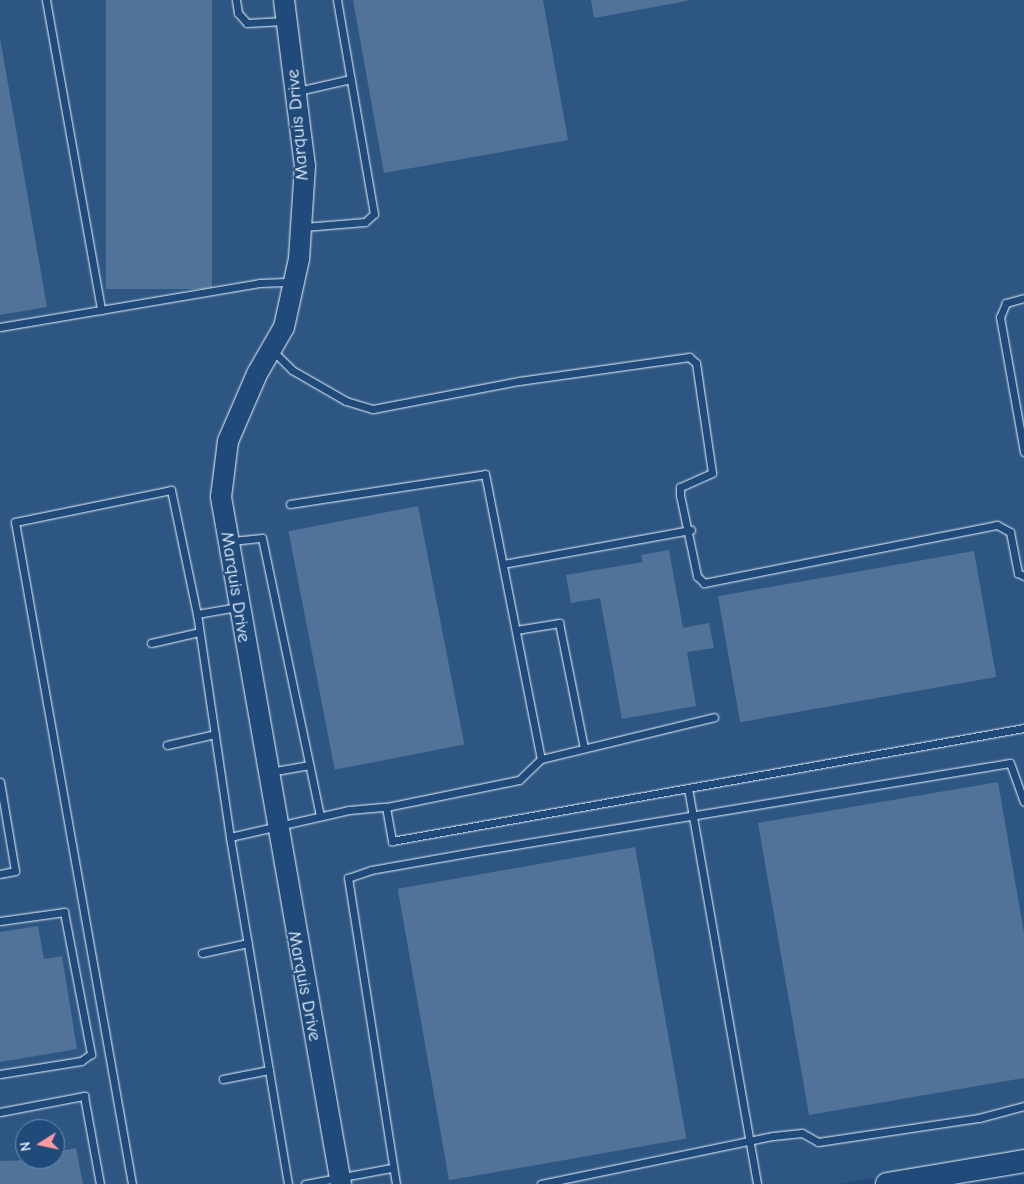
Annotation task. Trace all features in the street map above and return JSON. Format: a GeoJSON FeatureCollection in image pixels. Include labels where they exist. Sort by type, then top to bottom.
{"type":"FeatureCollection","features":[{"type":"Feature","properties":{"kind":"main road"},"geometry":{"type":"LineString","coordinates":[[887,1184],[1024,1160]]}},
{"type":"Feature","properties":{"kind":"street","name":"Marquis Drive"},"geometry":{"type":"LineString","coordinates":[[284,0],[298,90],[305,166],[296,282],[284,327],[239,411],[228,441],[221,497],[275,826],[340,1180]]}},
{"type":"Feature","properties":{"kind":"lane"},"geometry":{"type":"LineString","coordinates":[[46,0],[101,310]]}},
{"type":"Feature","properties":{"kind":"lane"},"geometry":{"type":"LineString","coordinates":[[236,0],[238,13],[247,23],[287,20]]}},
{"type":"Feature","properties":{"kind":"lane"},"geometry":{"type":"LineString","coordinates":[[301,227],[365,222],[374,214],[337,0]]}},
{"type":"Feature","properties":{"kind":"lane"},"geometry":{"type":"LineString","coordinates":[[298,90],[351,79]]}},
{"type":"Feature","properties":{"kind":"lane"},"geometry":{"type":"LineString","coordinates":[[0,327],[259,283],[296,282]]}},
{"type":"Feature","properties":{"kind":"lane"},"geometry":{"type":"LineString","coordinates":[[1024,298],[1006,303],[1000,317],[1024,452]]}},
{"type":"Feature","properties":{"kind":"lane"},"geometry":{"type":"LineString","coordinates":[[272,350],[292,370],[346,401],[373,408],[519,381],[689,357],[696,364],[712,473],[680,487],[690,530],[697,576],[704,583],[997,525],[1010,532],[1018,572],[1024,576]]}},
{"type":"Feature","properties":{"kind":"lane"},"geometry":{"type":"LineString","coordinates":[[290,504],[485,474],[541,759]]}},
{"type":"Feature","properties":{"kind":"lane"},"geometry":{"type":"LineString","coordinates":[[132,1184],[15,522],[171,490],[197,614],[230,837],[288,1184]]}},
{"type":"Feature","properties":{"kind":"lane"},"geometry":{"type":"LineString","coordinates":[[503,564],[690,530]]}},
{"type":"Feature","properties":{"kind":"lane"},"geometry":{"type":"LineString","coordinates":[[228,542],[262,538],[320,816]]}},
{"type":"Feature","properties":{"kind":"lane"},"geometry":{"type":"LineString","coordinates":[[197,614],[238,606]]}},
{"type":"Feature","properties":{"kind":"lane"},"geometry":{"type":"LineString","coordinates":[[516,630],[559,623],[584,748]]}},
{"type":"Feature","properties":{"kind":"lane"},"geometry":{"type":"LineString","coordinates":[[151,643],[200,632]]}},
{"type":"Feature","properties":{"kind":"lane"},"geometry":{"type":"LineString","coordinates":[[230,837],[320,816],[386,807],[519,780],[541,759],[714,717]]}},
{"type":"Feature","properties":{"kind":"lane"},"geometry":{"type":"LineString","coordinates":[[386,807],[392,841],[1024,728]]}},
{"type":"Feature","properties":{"kind":"lane"},"geometry":{"type":"LineString","coordinates":[[168,745],[214,734]]}},
{"type":"Feature","properties":{"kind":"lane"},"geometry":{"type":"LineString","coordinates":[[396,1184],[391,1168],[348,878],[371,870],[1010,763],[1024,802]]}},
{"type":"Feature","properties":{"kind":"lane"},"geometry":{"type":"LineString","coordinates":[[266,772],[309,765]]}},
{"type":"Feature","properties":{"kind":"lane"},"geometry":{"type":"LineString","coordinates":[[0,782],[15,871],[0,874]]}},
{"type":"Feature","properties":{"kind":"lane"},"geometry":{"type":"LineString","coordinates":[[688,788],[746,1141],[757,1184]]}},
{"type":"Feature","properties":{"kind":"lane"},"geometry":{"type":"LineString","coordinates":[[0,921],[64,912],[91,1054],[81,1061],[0,1074]]}},
{"type":"Feature","properties":{"kind":"lane"},"geometry":{"type":"LineString","coordinates":[[202,953],[248,942]]}},
{"type":"Feature","properties":{"kind":"lane"},"geometry":{"type":"LineString","coordinates":[[223,1078],[270,1070]]}},
{"type":"Feature","properties":{"kind":"lane"},"geometry":{"type":"LineString","coordinates":[[0,1112],[84,1096],[100,1184]]}},
{"type":"Feature","properties":{"kind":"lane"},"geometry":{"type":"LineString","coordinates":[[541,1184],[746,1141],[802,1133],[818,1142],[979,1118],[1024,1106]]}},
{"type":"Feature","properties":{"kind":"lane"},"geometry":{"type":"LineString","coordinates":[[305,1184],[340,1180],[391,1168]]}},
{"type":"Feature","properties":{"kind":"shaded area"},"geometry":{"type":"Polygon","coordinates":[[[0,0],[1024,0],[1024,1153],[839,1184],[0,1184],[0,0]]]}},
{"type":"Feature","properties":{"kind":"building"},"geometry":{"type":"Polygon","coordinates":[[[106,0],[212,0],[212,289],[106,289],[106,0]]]}},
{"type":"Feature","properties":{"kind":"building"},"geometry":{"type":"Polygon","coordinates":[[[353,0],[543,0],[568,140],[384,173],[353,0]]]}},
{"type":"Feature","properties":{"kind":"building"},"geometry":{"type":"Polygon","coordinates":[[[591,0],[687,0],[687,1],[594,18],[591,0]]]}},
{"type":"Feature","properties":{"kind":"building"},"geometry":{"type":"Polygon","coordinates":[[[0,38],[47,307],[0,315],[0,38]]]}},
{"type":"Feature","properties":{"kind":"building"},"geometry":{"type":"Polygon","coordinates":[[[418,506],[464,745],[335,770],[288,531],[418,506]]]}},
{"type":"Feature","properties":{"kind":"building"},"geometry":{"type":"Polygon","coordinates":[[[669,550],[683,628],[709,623],[714,648],[687,652],[696,706],[622,719],[600,598],[571,603],[566,575],[643,562],[641,555],[669,550]]]}},
{"type":"Feature","properties":{"kind":"building"},"geometry":{"type":"Polygon","coordinates":[[[974,551],[996,677],[740,722],[718,596],[974,551]]]}},
{"type":"Feature","properties":{"kind":"building"},"geometry":{"type":"Polygon","coordinates":[[[998,782],[1024,933],[1024,1078],[809,1115],[758,823],[998,782]]]}},
{"type":"Feature","properties":{"kind":"building"},"geometry":{"type":"Polygon","coordinates":[[[635,847],[686,1139],[449,1180],[398,889],[635,847]]]}},
{"type":"Feature","properties":{"kind":"building"},"geometry":{"type":"Polygon","coordinates":[[[38,926],[44,959],[62,956],[77,1049],[0,1062],[0,932],[38,926]]]}},
{"type":"Feature","properties":{"kind":"building"},"geometry":{"type":"Polygon","coordinates":[[[76,1148],[83,1184],[0,1184],[0,1161],[15,1160],[15,1169],[65,1169],[65,1150],[76,1148]]]}}]}
